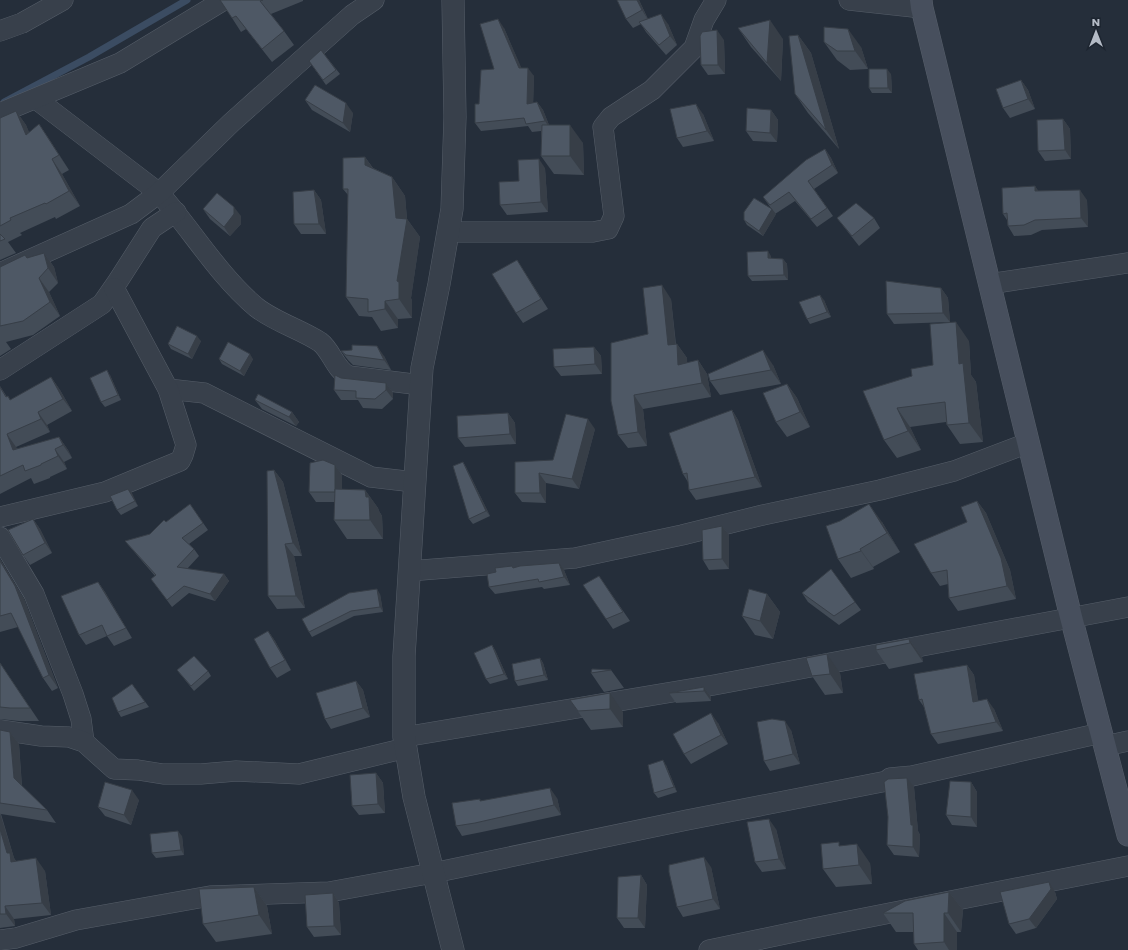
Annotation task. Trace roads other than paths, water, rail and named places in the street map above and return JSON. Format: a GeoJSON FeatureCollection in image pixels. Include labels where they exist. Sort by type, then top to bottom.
{"type":"FeatureCollection","features":[{"type":"Feature","properties":{"kind":"main road"},"geometry":{"type":"LineString","coordinates":[[922,4],[1071,617],[1128,835]]}},
{"type":"Feature","properties":{"kind":"street"},"geometry":{"type":"LineString","coordinates":[[0,31],[22,23],[63,0]]}},
{"type":"Feature","properties":{"kind":"street"},"geometry":{"type":"LineString","coordinates":[[0,113],[120,63],[224,0]]}},
{"type":"Feature","properties":{"kind":"street"},"geometry":{"type":"LineString","coordinates":[[0,273],[131,214],[159,194],[231,123],[352,15],[374,0]]}},
{"type":"Feature","properties":{"kind":"street"},"geometry":{"type":"LineString","coordinates":[[453,0],[455,117],[452,209],[422,368],[404,656],[405,742],[414,797],[453,950]]}},
{"type":"Feature","properties":{"kind":"street"},"geometry":{"type":"LineString","coordinates":[[448,232],[593,232],[608,229],[614,216],[603,127],[611,117],[652,90],[694,48],[704,20],[716,0]]}},
{"type":"Feature","properties":{"kind":"street"},"geometry":{"type":"LineString","coordinates":[[849,0],[922,4]]}},
{"type":"Feature","properties":{"kind":"street"},"geometry":{"type":"LineString","coordinates":[[36,99],[159,194],[176,212],[234,287],[257,308],[269,316],[321,343],[344,373],[349,376],[421,385]]}},
{"type":"Feature","properties":{"kind":"street"},"geometry":{"type":"LineString","coordinates":[[0,370],[102,304],[114,288],[152,228],[176,212]]}},
{"type":"Feature","properties":{"kind":"street"},"geometry":{"type":"LineString","coordinates":[[989,284],[1128,263]]}},
{"type":"Feature","properties":{"kind":"street"},"geometry":{"type":"LineString","coordinates":[[0,517],[104,492],[180,461],[183,455],[186,445],[168,389],[114,288]]}},
{"type":"Feature","properties":{"kind":"street"},"geometry":{"type":"LineString","coordinates":[[168,389],[204,393],[371,476],[414,482]]}},
{"type":"Feature","properties":{"kind":"street"},"geometry":{"type":"LineString","coordinates":[[409,572],[576,558],[682,535],[954,471],[1028,443]]}},
{"type":"Feature","properties":{"kind":"street"},"geometry":{"type":"LineString","coordinates":[[0,537],[34,594],[73,694],[81,718],[84,742]]}},
{"type":"Feature","properties":{"kind":"street"},"geometry":{"type":"LineString","coordinates":[[0,730],[41,736],[69,737],[84,742],[114,769],[138,770],[163,774],[193,774],[236,771],[299,774],[405,742],[1128,607]]}},
{"type":"Feature","properties":{"kind":"street"},"geometry":{"type":"LineString","coordinates":[[0,940],[22,936],[76,920],[210,896],[329,892],[433,873],[687,820],[887,781],[890,778],[912,776],[1103,739],[1128,741]]}},
{"type":"Feature","properties":{"kind":"street"},"geometry":{"type":"LineString","coordinates":[[709,950],[816,927],[1128,866]]}},
{"type":"Feature","properties":{"kind":"waterway"},"geometry":{"type":"LineString","coordinates":[[4,102],[89,57],[187,0]]}}]}
